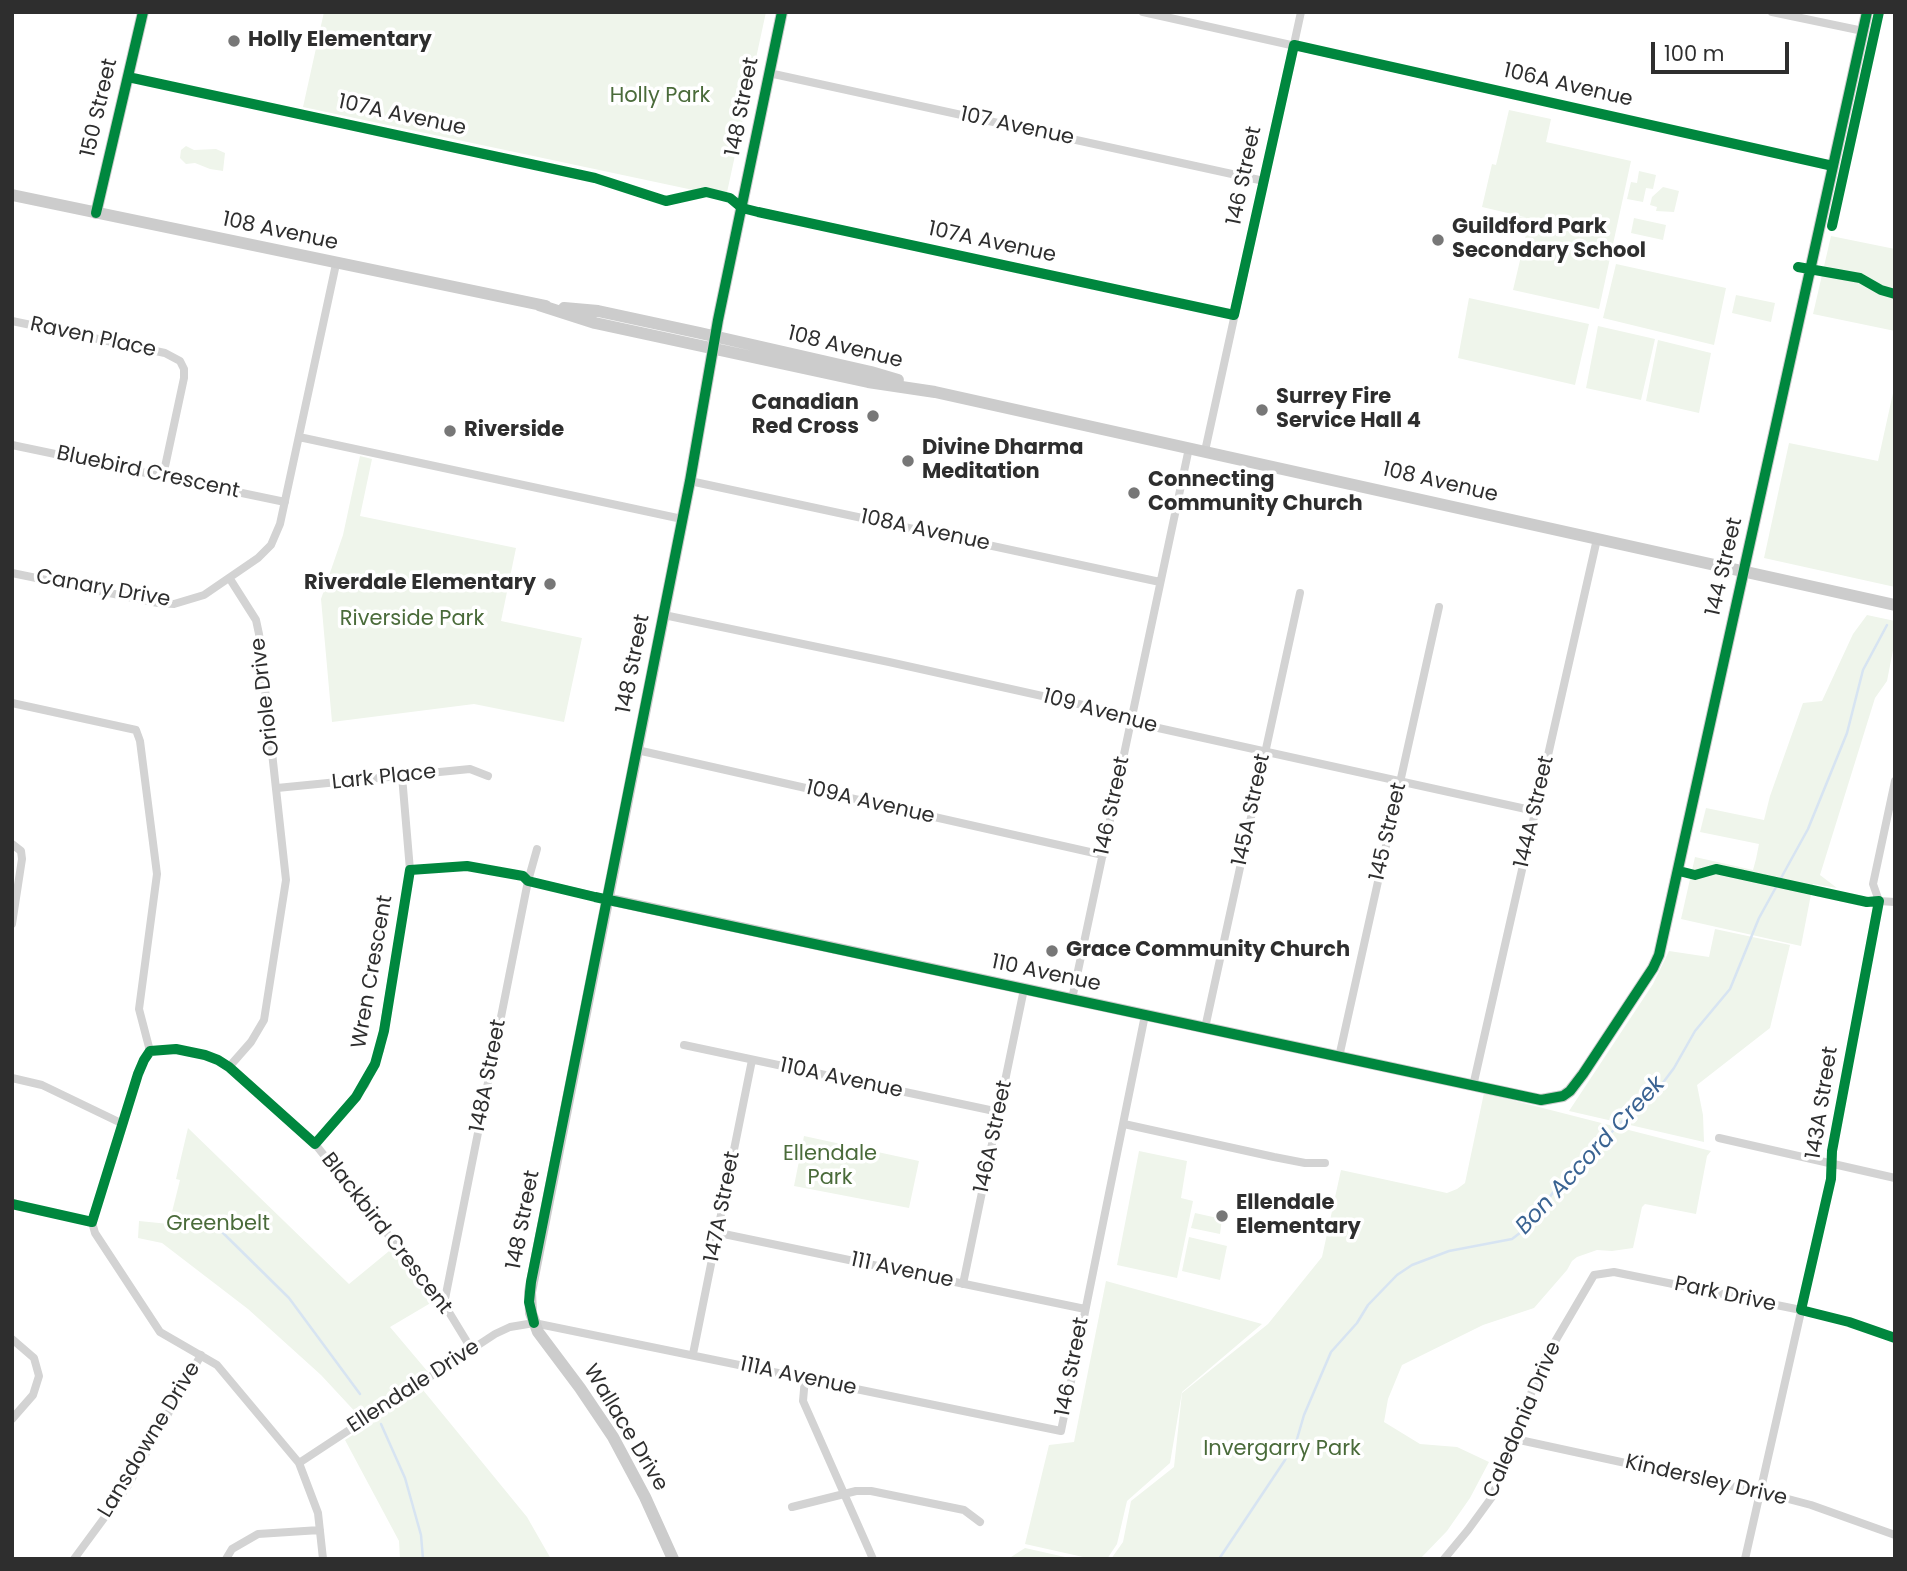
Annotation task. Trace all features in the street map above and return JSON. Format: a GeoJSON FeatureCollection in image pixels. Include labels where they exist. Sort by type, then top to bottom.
{"type":"FeatureCollection","features":[{"type":"Feature","properties":{"kind":"main road","name":"150 Street"},"geometry":{"type":"LineString","coordinates":[[96,213],[142,12]]}},
{"type":"Feature","properties":{"kind":"main road","name":"148 Street"},"geometry":{"type":"LineString","coordinates":[[534,1322],[529,1302],[531,1282],[664,615],[714,343],[782,12]]}},
{"type":"Feature","properties":{"kind":"main road","name":"144 Street"},"geometry":{"type":"LineString","coordinates":[[1556,1099],[1570,1091],[1583,1074],[1659,955],[1867,12]]}},
{"type":"Feature","properties":{"kind":"main road","name":"108 Avenue"},"geometry":{"type":"LineString","coordinates":[[12,195],[539,305],[598,311],[714,343],[871,372],[935,392],[1895,605]]}},
{"type":"Feature","properties":{"kind":"main road","name":"110 Avenue"},"geometry":{"type":"LineString","coordinates":[[607,899],[1472,1086],[1541,1100],[1556,1099]]}},
{"type":"Feature","properties":{"kind":"main road","name":"Wallace Drive"},"geometry":{"type":"LineString","coordinates":[[534,1322],[538,1332],[613,1437],[640,1487],[673,1559]]}},
{"type":"Feature","properties":{"kind":"street","name":"106A Avenue"},"geometry":{"type":"LineString","coordinates":[[1143,12],[1833,166]]}},
{"type":"Feature","properties":{"kind":"street","name":"146 Street"},"geometry":{"type":"LineString","coordinates":[[1205,451],[1301,12]]}},
{"type":"Feature","properties":{"kind":"street"},"geometry":{"type":"LineString","coordinates":[[1772,12],[1863,31]]}},
{"type":"Feature","properties":{"kind":"street","name":"107 Avenue"},"geometry":{"type":"LineString","coordinates":[[769,73],[1264,181]]}},
{"type":"Feature","properties":{"kind":"street","name":"107A Avenue"},"geometry":{"type":"LineString","coordinates":[[128,77],[595,178],[666,201]]}},
{"type":"Feature","properties":{"kind":"street","name":"107A Avenue"},"geometry":{"type":"LineString","coordinates":[[742,208],[1234,315]]}},
{"type":"Feature","properties":{"kind":"street"},"geometry":{"type":"LineString","coordinates":[[230,579],[271,545],[279,524],[336,264]]}},
{"type":"Feature","properties":{"kind":"street","name":"Raven Place"},"geometry":{"type":"LineString","coordinates":[[12,321],[165,353],[180,361],[184,378],[163,476]]}},
{"type":"Feature","properties":{"kind":"street"},"geometry":{"type":"LineString","coordinates":[[299,437],[682,519]]}},
{"type":"Feature","properties":{"kind":"street","name":"Bluebird Crescent"},"geometry":{"type":"LineString","coordinates":[[12,445],[285,502]]}},
{"type":"Feature","properties":{"kind":"street","name":"146 Street"},"geometry":{"type":"LineString","coordinates":[[1072,999],[1189,448]]}},
{"type":"Feature","properties":{"kind":"street","name":"108A Avenue"},"geometry":{"type":"LineString","coordinates":[[690,481],[1160,582]]}},
{"type":"Feature","properties":{"kind":"street","name":"144A Street"},"geometry":{"type":"LineString","coordinates":[[1472,1086],[1597,539]]}},
{"type":"Feature","properties":{"kind":"street","name":"Canary Drive"},"geometry":{"type":"LineString","coordinates":[[12,573],[166,604],[196,598],[230,579]]}},
{"type":"Feature","properties":{"kind":"street","name":"Oriole Drive"},"geometry":{"type":"LineString","coordinates":[[229,1068],[259,1031],[268,1005],[286,880],[256,620],[230,579]]}},
{"type":"Feature","properties":{"kind":"street","name":"145A Street"},"geometry":{"type":"LineString","coordinates":[[1205,1028],[1300,593]]}},
{"type":"Feature","properties":{"kind":"street","name":"145 Street"},"geometry":{"type":"LineString","coordinates":[[1339,1057],[1439,607]]}},
{"type":"Feature","properties":{"kind":"street","name":"109 Avenue"},"geometry":{"type":"LineString","coordinates":[[664,615],[1106,710],[1119,713],[1131,722],[1535,811]]}},
{"type":"Feature","properties":{"kind":"street"},"geometry":{"type":"LineString","coordinates":[[12,703],[136,730],[140,741],[157,874],[139,1009],[150,1051],[138,1073],[92,1222],[96,1233],[160,1332],[217,1365],[299,1463],[318,1513],[323,1559]]}},
{"type":"Feature","properties":{"kind":"street","name":"109A Avenue"},"geometry":{"type":"LineString","coordinates":[[637,750],[1103,855]]}},
{"type":"Feature","properties":{"kind":"street","name":"Lark Place"},"geometry":{"type":"LineString","coordinates":[[277,788],[470,769],[488,776]]}},
{"type":"Feature","properties":{"kind":"street","name":"Wren Crescent"},"geometry":{"type":"LineString","coordinates":[[315,1144],[365,1085],[380,1050],[410,870],[402,776]]}},
{"type":"Feature","properties":{"kind":"street"},"geometry":{"type":"LineString","coordinates":[[1895,781],[1874,884],[1880,901],[1895,902]]}},
{"type":"Feature","properties":{"kind":"street"},"geometry":{"type":"LineString","coordinates":[[12,844],[21,851],[22,859],[12,924]]}},
{"type":"Feature","properties":{"kind":"street","name":"148A Street"},"geometry":{"type":"LineString","coordinates":[[443,1304],[528,881],[537,849]]}},
{"type":"Feature","properties":{"kind":"street","name":"110 Avenue"},"geometry":{"type":"LineString","coordinates":[[528,881],[607,899]]}},
{"type":"Feature","properties":{"kind":"street","name":"143A Street"},"geometry":{"type":"LineString","coordinates":[[1745,1559],[1828,1191],[1880,901]]}},
{"type":"Feature","properties":{"kind":"street","name":"146A Street"},"geometry":{"type":"LineString","coordinates":[[963,1284],[1024,989]]}},
{"type":"Feature","properties":{"kind":"street","name":"146 Street"},"geometry":{"type":"LineString","coordinates":[[1061,1431],[1145,1015]]}},
{"type":"Feature","properties":{"kind":"street","name":"110A Avenue"},"geometry":{"type":"LineString","coordinates":[[684,1045],[999,1112]]}},
{"type":"Feature","properties":{"kind":"street","name":"Blackbird Crescent"},"geometry":{"type":"LineString","coordinates":[[150,1051],[190,1051],[205,1055],[229,1068],[315,1144],[443,1304],[472,1350]]}},
{"type":"Feature","properties":{"kind":"street","name":"147A Street"},"geometry":{"type":"LineString","coordinates":[[693,1354],[752,1060]]}},
{"type":"Feature","properties":{"kind":"street"},"geometry":{"type":"LineString","coordinates":[[12,1077],[48,1087],[123,1124]]}},
{"type":"Feature","properties":{"kind":"street"},"geometry":{"type":"LineString","coordinates":[[1124,1124],[1274,1157],[1305,1163],[1325,1163]]}},
{"type":"Feature","properties":{"kind":"street"},"geometry":{"type":"LineString","coordinates":[[1719,1138],[1895,1178]]}},
{"type":"Feature","properties":{"kind":"street"},"geometry":{"type":"LineString","coordinates":[[12,1204],[92,1222]]}},
{"type":"Feature","properties":{"kind":"street","name":"111 Avenue"},"geometry":{"type":"LineString","coordinates":[[719,1233],[1085,1309]]}},
{"type":"Feature","properties":{"kind":"street","name":"Park Drive"},"geometry":{"type":"LineString","coordinates":[[1594,1275],[1614,1272],[1801,1310],[1849,1322],[1895,1338]]}},
{"type":"Feature","properties":{"kind":"street","name":"Caledonia Drive"},"geometry":{"type":"LineString","coordinates":[[1444,1559],[1492,1497],[1544,1362],[1594,1275]]}},
{"type":"Feature","properties":{"kind":"street","name":"Ellendale Drive"},"geometry":{"type":"LineString","coordinates":[[299,1463],[510,1326],[534,1322]]}},
{"type":"Feature","properties":{"kind":"street","name":"111A Avenue"},"geometry":{"type":"LineString","coordinates":[[534,1322],[1061,1431]]}},
{"type":"Feature","properties":{"kind":"street"},"geometry":{"type":"LineString","coordinates":[[12,1339],[34,1358],[38,1376],[33,1395],[12,1419]]}},
{"type":"Feature","properties":{"kind":"street","name":"Lansdowne Drive"},"geometry":{"type":"LineString","coordinates":[[74,1559],[127,1487],[201,1355]]}},
{"type":"Feature","properties":{"kind":"street"},"geometry":{"type":"LineString","coordinates":[[805,1378],[803,1401],[873,1559]]}},
{"type":"Feature","properties":{"kind":"street","name":"Kindersley Drive"},"geometry":{"type":"LineString","coordinates":[[1514,1439],[1761,1492],[1811,1505],[1895,1535]]}},
{"type":"Feature","properties":{"kind":"street"},"geometry":{"type":"LineString","coordinates":[[792,1507],[856,1491],[876,1492],[964,1510],[980,1522]]}},
{"type":"Feature","properties":{"kind":"street"},"geometry":{"type":"LineString","coordinates":[[226,1559],[232,1549],[258,1534],[320,1530]]}},
{"type":"Feature","properties":{"kind":"green space","name":"Holly Park"},"geometry":{"type":"Polygon","coordinates":[[[324,12],[766,12],[726,197],[303,107],[324,12]]]}},
{"type":"Feature","properties":{"kind":"green space"},"geometry":{"type":"Polygon","coordinates":[[[1509,110],[1551,119],[1546,142],[1631,161],[1599,309],[1513,290],[1530,218],[1527,218],[1525,231],[1515,229],[1512,224],[1514,216],[1525,217],[1482,207],[1492,164],[1496,165],[1509,110]]]}},
{"type":"Feature","properties":{"kind":"green space"},"geometry":{"type":"Polygon","coordinates":[[[186,146],[194,150],[216,149],[225,153],[223,171],[195,163],[186,164],[180,158],[181,150],[186,146]]]}},
{"type":"Feature","properties":{"kind":"green space"},"geometry":{"type":"Polygon","coordinates":[[[1639,171],[1656,175],[1653,189],[1646,188],[1643,202],[1627,199],[1631,182],[1637,183],[1639,171]]]}},
{"type":"Feature","properties":{"kind":"green space"},"geometry":{"type":"Polygon","coordinates":[[[1663,187],[1679,191],[1674,212],[1656,211],[1657,207],[1650,205],[1652,197],[1663,187]]]}},
{"type":"Feature","properties":{"kind":"green space"},"geometry":{"type":"Polygon","coordinates":[[[1634,218],[1666,225],[1663,240],[1631,233],[1634,218]]]}},
{"type":"Feature","properties":{"kind":"green space"},"geometry":{"type":"Polygon","coordinates":[[[1831,236],[1895,249],[1895,331],[1813,314],[1831,236]]]}},
{"type":"Feature","properties":{"kind":"green space"},"geometry":{"type":"Polygon","coordinates":[[[1616,264],[1726,288],[1714,345],[1603,318],[1616,264]]]}},
{"type":"Feature","properties":{"kind":"green space"},"geometry":{"type":"Polygon","coordinates":[[[1736,295],[1775,303],[1771,322],[1732,313],[1736,295]]]}},
{"type":"Feature","properties":{"kind":"green space"},"geometry":{"type":"Polygon","coordinates":[[[1469,298],[1589,324],[1575,385],[1458,358],[1469,298]]]}},
{"type":"Feature","properties":{"kind":"green space"},"geometry":{"type":"Polygon","coordinates":[[[1598,326],[1655,339],[1641,400],[1586,388],[1598,326]]]}},
{"type":"Feature","properties":{"kind":"green space"},"geometry":{"type":"Polygon","coordinates":[[[1658,340],[1711,353],[1699,413],[1646,401],[1658,340]]]}},
{"type":"Feature","properties":{"kind":"green space"},"geometry":{"type":"Polygon","coordinates":[[[1895,384],[1895,587],[1764,558],[1789,443],[1878,461],[1895,384]]]}},
{"type":"Feature","properties":{"kind":"green space","name":"Riverside Park"},"geometry":{"type":"Polygon","coordinates":[[[360,456],[372,459],[360,516],[516,548],[501,621],[582,638],[564,722],[474,704],[332,722],[321,599],[343,535],[360,456]]]}},
{"type":"Feature","properties":{"kind":"green space"},"geometry":{"type":"Polygon","coordinates":[[[1867,615],[1895,621],[1895,640],[1887,681],[1875,698],[1820,875],[1837,888],[1813,884],[1801,946],[1681,919],[1695,857],[1753,870],[1756,859],[1759,844],[1700,832],[1706,808],[1764,820],[1803,703],[1822,701],[1853,634],[1867,615]]]}},
{"type":"Feature","properties":{"kind":"green space"},"geometry":{"type":"Polygon","coordinates":[[[1715,929],[1790,945],[1770,1028],[1697,1085],[1703,1115],[1704,1142],[1569,1111],[1653,984],[1669,951],[1709,957],[1715,929]]]}},
{"type":"Feature","properties":{"kind":"green space","name":"Invergarry Park"},"geometry":{"type":"Polygon","coordinates":[[[1484,1093],[1711,1151],[1707,1156],[1696,1214],[1645,1204],[1642,1207],[1633,1248],[1597,1250],[1577,1257],[1534,1308],[1483,1325],[1402,1365],[1388,1399],[1384,1422],[1420,1444],[1457,1447],[1489,1462],[1470,1498],[1447,1531],[1420,1559],[1111,1559],[1123,1542],[1131,1501],[1174,1467],[1182,1393],[1268,1324],[1322,1257],[1341,1170],[1447,1193],[1457,1189],[1465,1183],[1484,1093]]]}},
{"type":"Feature","properties":{"kind":"green space","name":"Greenbelt"},"geometry":{"type":"Polygon","coordinates":[[[188,1128],[349,1284],[394,1247],[434,1301],[390,1327],[428,1372],[360,1417],[321,1375],[248,1309],[162,1243],[138,1238],[139,1221],[169,1224],[180,1180],[176,1179],[188,1128]]]}},
{"type":"Feature","properties":{"kind":"green space","name":"Ellendale Park"},"geometry":{"type":"Polygon","coordinates":[[[804,1136],[919,1161],[909,1208],[794,1186],[804,1136]]]}},
{"type":"Feature","properties":{"kind":"green space"},"geometry":{"type":"Polygon","coordinates":[[[1139,1151],[1187,1161],[1181,1198],[1193,1201],[1177,1278],[1117,1265],[1139,1151]]]}},
{"type":"Feature","properties":{"kind":"green space"},"geometry":{"type":"Polygon","coordinates":[[[1195,1213],[1222,1219],[1220,1234],[1191,1228],[1195,1213]]]}},
{"type":"Feature","properties":{"kind":"green space"},"geometry":{"type":"Polygon","coordinates":[[[1189,1237],[1227,1246],[1220,1280],[1182,1271],[1189,1237]]]}},
{"type":"Feature","properties":{"kind":"green space"},"geometry":{"type":"Polygon","coordinates":[[[1106,1281],[1262,1324],[1182,1392],[1170,1463],[1127,1501],[1117,1544],[1107,1559],[1092,1559],[1025,1544],[1049,1445],[1074,1442],[1106,1281]]]}},
{"type":"Feature","properties":{"kind":"green space"},"geometry":{"type":"Polygon","coordinates":[[[423,1390],[527,1517],[551,1559],[400,1559],[399,1541],[345,1440],[423,1390]]]}},
{"type":"Feature","properties":{"kind":"green space"},"geometry":{"type":"Polygon","coordinates":[[[1025,1548],[1074,1559],[1008,1559],[1025,1548]]]}},
{"type":"Feature","properties":{"kind":"waterway","name":"Bon Accord Creek"},"geometry":{"type":"LineString","coordinates":[[1219,1559],[1297,1439],[1304,1415],[1331,1352],[1357,1323],[1368,1305],[1397,1275],[1412,1265],[1449,1251],[1512,1239],[1529,1226],[1564,1177],[1580,1165],[1662,1084],[1674,1068],[1695,1031],[1730,989],[1759,918],[1808,829],[1847,733],[1863,670],[1887,625]]}},
{"type":"Feature","properties":{"kind":"waterway"},"geometry":{"type":"LineString","coordinates":[[220,1230],[289,1298],[360,1394]]}},
{"type":"Feature","properties":{"kind":"waterway"},"geometry":{"type":"LineString","coordinates":[[381,1424],[405,1478],[421,1535],[423,1559]]}},
{"type":"Feature","properties":{"kind":"cycle path"},"geometry":{"type":"LineString","coordinates":[[96,213],[143,12]]}},
{"type":"Feature","properties":{"kind":"cycle path"},"geometry":{"type":"LineString","coordinates":[[534,1323],[529,1302],[531,1282],[690,481],[718,320],[782,12]]}},
{"type":"Feature","properties":{"kind":"cycle path"},"geometry":{"type":"LineString","coordinates":[[12,1204],[92,1222],[138,1074],[150,1051],[176,1049],[218,1060],[315,1144],[356,1097],[375,1064],[384,1031],[410,870],[467,866],[523,876],[528,881],[595,897],[1541,1100],[1563,1096],[1583,1074],[1659,955],[1867,12]]}},
{"type":"Feature","properties":{"kind":"cycle path"},"geometry":{"type":"LineString","coordinates":[[1832,226],[1879,12]]}},
{"type":"Feature","properties":{"kind":"cycle path"},"geometry":{"type":"LineString","coordinates":[[128,77],[595,178],[666,201],[706,192],[730,198],[742,208],[758,212],[1234,315],[1294,45],[1833,166]]}},
{"type":"Feature","properties":{"kind":"cycle path"},"geometry":{"type":"LineString","coordinates":[[1798,267],[1860,278],[1881,290],[1895,294]]}},
{"type":"Feature","properties":{"kind":"cycle path"},"geometry":{"type":"LineString","coordinates":[[1679,871],[1695,875],[1716,869],[1867,902],[1879,901],[1832,1151],[1831,1179],[1801,1310],[1849,1322],[1895,1338]]}},
{"type":"Feature","properties":{"kind":"place","name":"Holly Elementary"},"geometry":{"type":"Point","coordinates":[234,41]}},
{"type":"Feature","properties":{"kind":"place","name":"Guildford Park Secondary School"},"geometry":{"type":"Point","coordinates":[1438,240]}},
{"type":"Feature","properties":{"kind":"place","name":"Surrey Fire Service Hall 4"},"geometry":{"type":"Point","coordinates":[1262,410]}},
{"type":"Feature","properties":{"kind":"place","name":"Canadian Red Cross"},"geometry":{"type":"Point","coordinates":[873,416]}},
{"type":"Feature","properties":{"kind":"place","name":"Riverside"},"geometry":{"type":"Point","coordinates":[450,431]}},
{"type":"Feature","properties":{"kind":"place","name":"Divine Dharma Meditation"},"geometry":{"type":"Point","coordinates":[908,461]}},
{"type":"Feature","properties":{"kind":"place","name":"Connecting Community Church"},"geometry":{"type":"Point","coordinates":[1134,493]}},
{"type":"Feature","properties":{"kind":"place","name":"Riverdale Elementary"},"geometry":{"type":"Point","coordinates":[550,584]}},
{"type":"Feature","properties":{"kind":"place","name":"Grace Community Church"},"geometry":{"type":"Point","coordinates":[1052,951]}},
{"type":"Feature","properties":{"kind":"place","name":"Ellendale Elementary"},"geometry":{"type":"Point","coordinates":[1222,1216]}}]}
